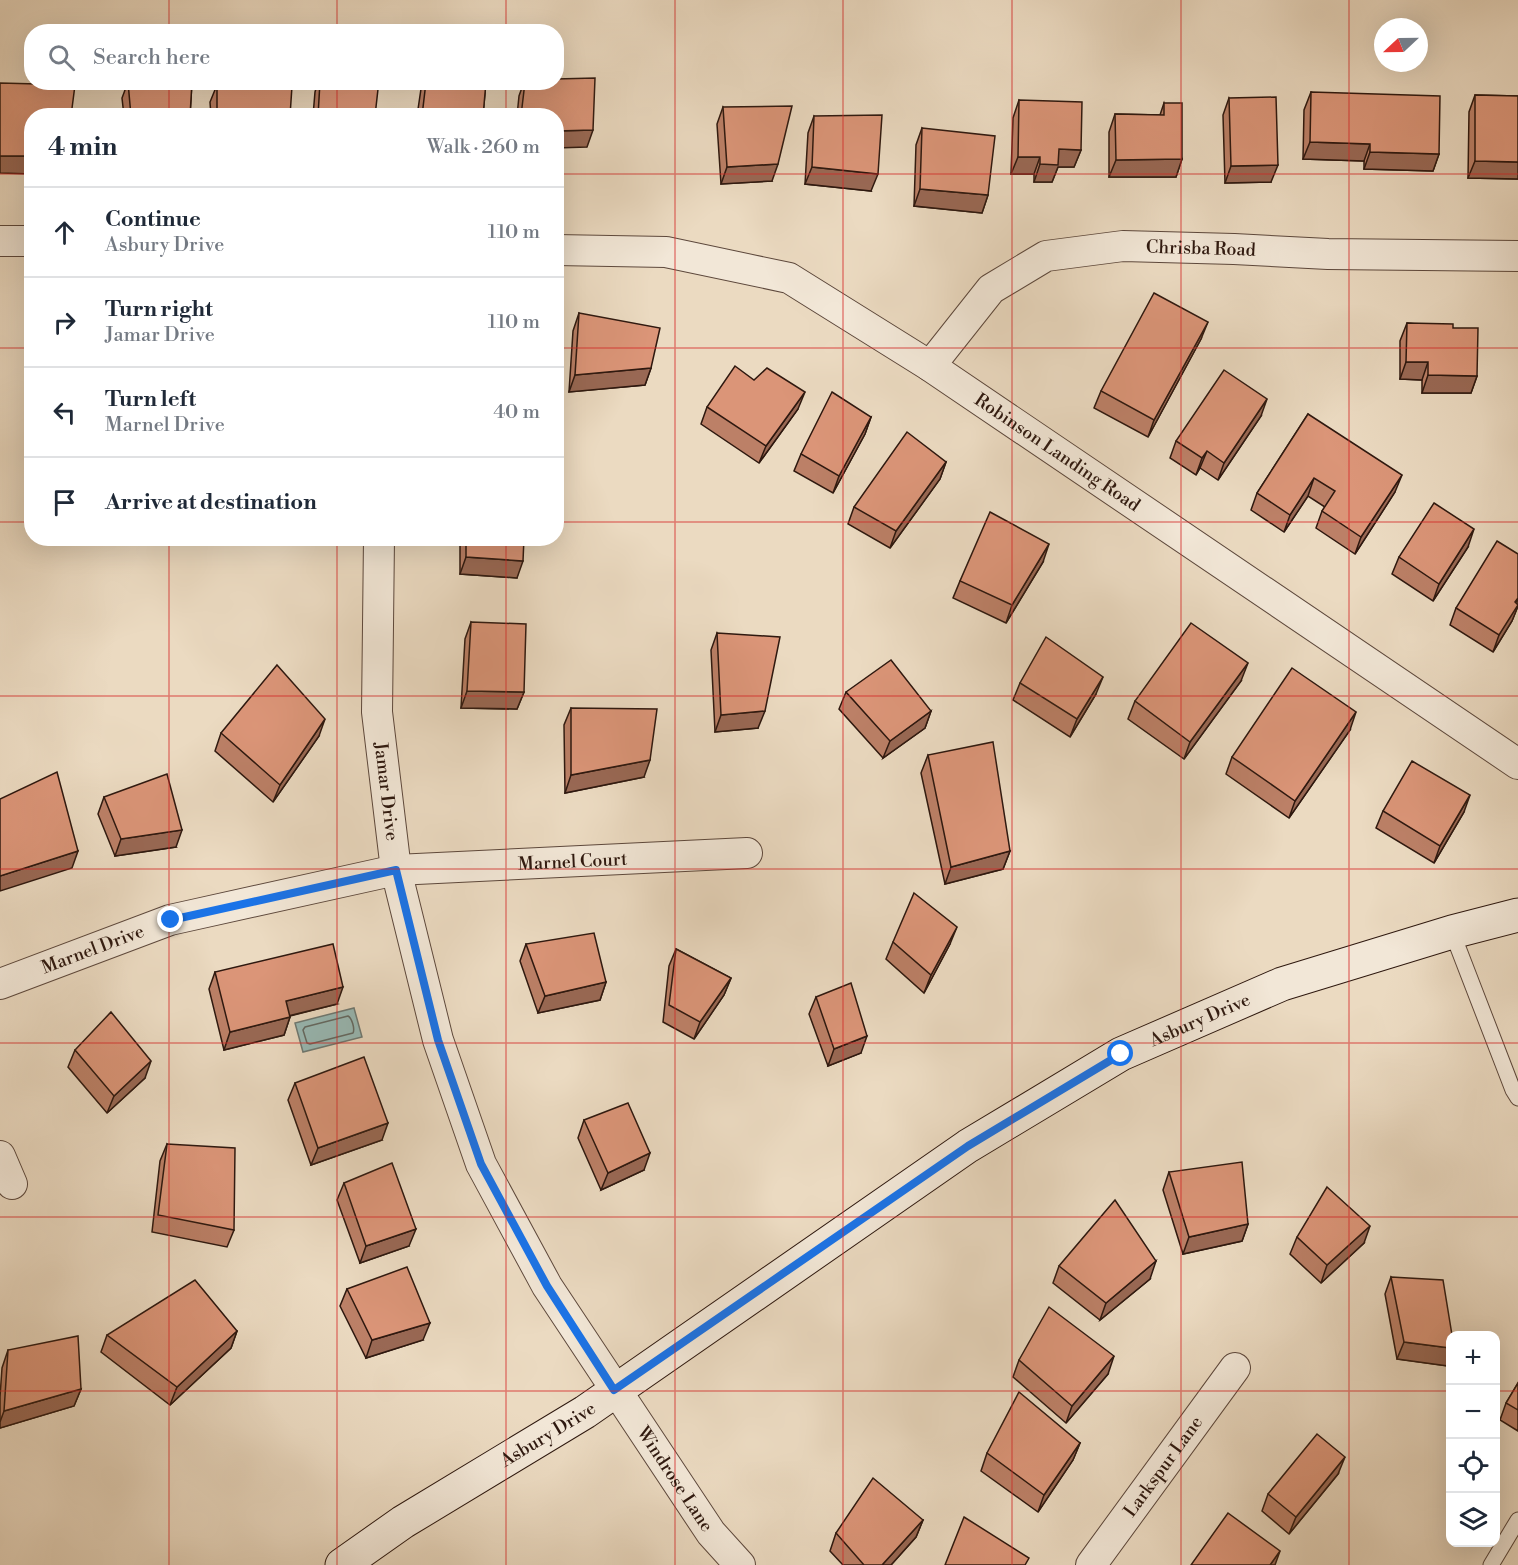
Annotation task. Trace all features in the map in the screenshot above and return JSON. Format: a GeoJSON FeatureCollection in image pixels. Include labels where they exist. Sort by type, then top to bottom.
{"type":"FeatureCollection","features":[{"type":"Feature","properties":{"kind":"street"},"geometry":{"type":"LineString","coordinates":[[0,241],[24,241]]}},
{"type":"Feature","properties":{"kind":"street","name":"Chrisba Road"},"geometry":{"type":"LineString","coordinates":[[930,366],[991,289],[1046,256],[1123,246],[1328,254],[1518,256]]}},
{"type":"Feature","properties":{"kind":"street","name":"Robinson Landing Road"},"geometry":{"type":"LineString","coordinates":[[564,250],[666,252],[789,278],[930,366],[1518,764]]}},
{"type":"Feature","properties":{"kind":"street","name":"Jamar Drive"},"geometry":{"type":"LineString","coordinates":[[379,546],[377,712],[396,870],[438,1040],[481,1164],[547,1286],[614,1390]]}},
{"type":"Feature","properties":{"kind":"street","name":"Marnel Court"},"geometry":{"type":"LineString","coordinates":[[396,870],[747,853]]}},
{"type":"Feature","properties":{"kind":"street","name":"Marnel Drive"},"geometry":{"type":"LineString","coordinates":[[0,984],[171,920],[396,870]]}},
{"type":"Feature","properties":{"kind":"street","name":"Asbury Drive"},"geometry":{"type":"LineString","coordinates":[[342,1565],[403,1522],[585,1412],[968,1146],[1121,1054],[1282,984],[1452,932],[1518,915]]}},
{"type":"Feature","properties":{"kind":"street"},"geometry":{"type":"LineString","coordinates":[[0,1156],[12,1184]]}},
{"type":"Feature","properties":{"kind":"street","name":"Larkspur Lane"},"geometry":{"type":"LineString","coordinates":[[1091,1565],[1235,1368]]}},
{"type":"Feature","properties":{"kind":"street","name":"Windrose Lane"},"geometry":{"type":"LineString","coordinates":[[614,1390],[711,1533],[740,1565]]}},
{"type":"Feature","properties":{"kind":"lane"},"geometry":{"type":"LineString","coordinates":[[1452,932],[1518,1098]]}},
{"type":"Feature","properties":{"kind":"lane"},"geometry":{"type":"LineString","coordinates":[[1491,1565],[1518,1520]]}},
{"type":"Feature","properties":{"kind":"water"},"geometry":{"type":"Polygon","coordinates":[[[354,1008],[362,1037],[303,1052],[295,1023],[354,1008]]]}},
{"type":"Feature","properties":{"kind":"building"},"geometry":{"type":"Polygon","coordinates":[[[595,78],[593,130],[564,131],[564,108],[522,108],[524,90],[564,90],[564,79],[595,78]]]}},
{"type":"Feature","properties":{"kind":"building"},"geometry":{"type":"Polygon","coordinates":[[[0,83],[24,84],[24,90],[74,90],[72,108],[24,108],[24,156],[0,156],[0,83]]]}},
{"type":"Feature","properties":{"kind":"building"},"geometry":{"type":"Polygon","coordinates":[[[129,90],[192,90],[190,108],[130,108],[129,90]]]}},
{"type":"Feature","properties":{"kind":"building"},"geometry":{"type":"Polygon","coordinates":[[[217,90],[292,90],[291,108],[217,108],[217,90]]]}},
{"type":"Feature","properties":{"kind":"building"},"geometry":{"type":"Polygon","coordinates":[[[320,90],[378,90],[376,108],[318,108],[320,90]]]}},
{"type":"Feature","properties":{"kind":"building"},"geometry":{"type":"Polygon","coordinates":[[[425,90],[485,90],[484,108],[423,108],[425,90]]]}},
{"type":"Feature","properties":{"kind":"building"},"geometry":{"type":"Polygon","coordinates":[[[1311,92],[1440,96],[1439,154],[1370,152],[1370,144],[1310,142],[1311,92]]]}},
{"type":"Feature","properties":{"kind":"building"},"geometry":{"type":"Polygon","coordinates":[[[1475,95],[1518,96],[1518,162],[1475,161],[1475,95]]]}},
{"type":"Feature","properties":{"kind":"building"},"geometry":{"type":"Polygon","coordinates":[[[1276,97],[1278,165],[1231,166],[1229,98],[1276,97]]]}},
{"type":"Feature","properties":{"kind":"building"},"geometry":{"type":"Polygon","coordinates":[[[1019,100],[1082,102],[1081,150],[1059,149],[1058,165],[1040,164],[1040,157],[1018,157],[1019,100]]]}},
{"type":"Feature","properties":{"kind":"building"},"geometry":{"type":"Polygon","coordinates":[[[1164,103],[1182,103],[1182,159],[1116,160],[1115,114],[1164,115],[1164,103]]]}},
{"type":"Feature","properties":{"kind":"building"},"geometry":{"type":"Polygon","coordinates":[[[792,106],[778,164],[727,167],[723,107],[792,106]]]}},
{"type":"Feature","properties":{"kind":"building"},"geometry":{"type":"Polygon","coordinates":[[[882,115],[878,174],[812,167],[814,116],[882,115]]]}},
{"type":"Feature","properties":{"kind":"building"},"geometry":{"type":"Polygon","coordinates":[[[922,128],[995,136],[988,195],[920,189],[922,128]]]}},
{"type":"Feature","properties":{"kind":"building"},"geometry":{"type":"Polygon","coordinates":[[[1154,293],[1208,322],[1154,420],[1101,391],[1154,293]]]}},
{"type":"Feature","properties":{"kind":"building"},"geometry":{"type":"Polygon","coordinates":[[[579,313],[660,328],[651,368],[575,375],[579,313]]]}},
{"type":"Feature","properties":{"kind":"building"},"geometry":{"type":"Polygon","coordinates":[[[1407,323],[1453,324],[1453,328],[1478,328],[1477,376],[1428,375],[1428,362],[1406,362],[1407,323]]]}},
{"type":"Feature","properties":{"kind":"building"},"geometry":{"type":"Polygon","coordinates":[[[735,366],[754,380],[767,368],[805,392],[766,446],[707,407],[735,366]]]}},
{"type":"Feature","properties":{"kind":"building"},"geometry":{"type":"Polygon","coordinates":[[[1224,370],[1267,399],[1224,463],[1207,451],[1202,458],[1176,441],[1224,370]]]}},
{"type":"Feature","properties":{"kind":"building"},"geometry":{"type":"Polygon","coordinates":[[[832,392],[871,417],[839,476],[801,454],[832,392]]]}},
{"type":"Feature","properties":{"kind":"building"},"geometry":{"type":"Polygon","coordinates":[[[1308,414],[1402,475],[1361,537],[1322,511],[1335,491],[1314,478],[1290,515],[1257,493],[1308,414]]]}},
{"type":"Feature","properties":{"kind":"building"},"geometry":{"type":"Polygon","coordinates":[[[907,432],[946,462],[896,531],[854,507],[907,432]]]}},
{"type":"Feature","properties":{"kind":"building"},"geometry":{"type":"Polygon","coordinates":[[[1434,503],[1474,529],[1439,584],[1399,557],[1434,503]]]}},
{"type":"Feature","properties":{"kind":"building"},"geometry":{"type":"Polygon","coordinates":[[[990,512],[1049,544],[1012,605],[960,581],[990,512]]]}},
{"type":"Feature","properties":{"kind":"building"},"geometry":{"type":"Polygon","coordinates":[[[1497,541],[1518,554],[1518,598],[1515,602],[1518,605],[1499,635],[1456,608],[1497,541]]]}},
{"type":"Feature","properties":{"kind":"building"},"geometry":{"type":"Polygon","coordinates":[[[466,546],[524,546],[523,561],[466,557],[466,546]]]}},
{"type":"Feature","properties":{"kind":"building"},"geometry":{"type":"Polygon","coordinates":[[[471,622],[526,624],[524,692],[467,691],[471,622]]]}},
{"type":"Feature","properties":{"kind":"building"},"geometry":{"type":"Polygon","coordinates":[[[1191,623],[1248,663],[1190,742],[1135,701],[1191,623]]]}},
{"type":"Feature","properties":{"kind":"building"},"geometry":{"type":"Polygon","coordinates":[[[717,633],[780,637],[765,711],[721,715],[717,633]]]}},
{"type":"Feature","properties":{"kind":"building"},"geometry":{"type":"Polygon","coordinates":[[[1046,637],[1103,677],[1077,719],[1020,683],[1046,637]]]}},
{"type":"Feature","properties":{"kind":"building"},"geometry":{"type":"Polygon","coordinates":[[[891,660],[931,711],[890,741],[846,692],[891,660]]]}},
{"type":"Feature","properties":{"kind":"building"},"geometry":{"type":"Polygon","coordinates":[[[277,665],[325,719],[280,785],[221,733],[277,665]]]}},
{"type":"Feature","properties":{"kind":"building"},"geometry":{"type":"Polygon","coordinates":[[[1292,668],[1356,712],[1295,801],[1232,757],[1292,668]]]}},
{"type":"Feature","properties":{"kind":"building"},"geometry":{"type":"Polygon","coordinates":[[[571,708],[657,709],[650,760],[571,775],[571,708]]]}},
{"type":"Feature","properties":{"kind":"building"},"geometry":{"type":"Polygon","coordinates":[[[993,742],[1010,851],[951,867],[928,755],[993,742]]]}},
{"type":"Feature","properties":{"kind":"building"},"geometry":{"type":"Polygon","coordinates":[[[1412,761],[1470,795],[1440,846],[1383,811],[1412,761]]]}},
{"type":"Feature","properties":{"kind":"building"},"geometry":{"type":"Polygon","coordinates":[[[57,772],[78,851],[0,876],[0,799],[57,772]]]}},
{"type":"Feature","properties":{"kind":"building"},"geometry":{"type":"Polygon","coordinates":[[[167,774],[182,830],[121,839],[104,797],[167,774]]]}},
{"type":"Feature","properties":{"kind":"building"},"geometry":{"type":"Polygon","coordinates":[[[914,893],[957,927],[931,975],[893,942],[914,893]]]}},
{"type":"Feature","properties":{"kind":"building"},"geometry":{"type":"Polygon","coordinates":[[[594,933],[606,982],[545,996],[526,944],[594,933]]]}},
{"type":"Feature","properties":{"kind":"building"},"geometry":{"type":"Polygon","coordinates":[[[333,944],[343,987],[286,1001],[290,1017],[230,1032],[215,972],[333,944]]]}},
{"type":"Feature","properties":{"kind":"building"},"geometry":{"type":"Polygon","coordinates":[[[676,949],[731,978],[700,1022],[669,1005],[676,949]]]}},
{"type":"Feature","properties":{"kind":"building"},"geometry":{"type":"Polygon","coordinates":[[[851,983],[867,1036],[834,1049],[816,997],[851,983]]]}},
{"type":"Feature","properties":{"kind":"building"},"geometry":{"type":"Polygon","coordinates":[[[111,1012],[151,1061],[114,1096],[75,1050],[111,1012]]]}},
{"type":"Feature","properties":{"kind":"building"},"geometry":{"type":"Polygon","coordinates":[[[364,1057],[388,1123],[318,1148],[295,1083],[364,1057]]]}},
{"type":"Feature","properties":{"kind":"building"},"geometry":{"type":"Polygon","coordinates":[[[628,1103],[650,1153],[608,1173],[584,1120],[628,1103]]]}},
{"type":"Feature","properties":{"kind":"building"},"geometry":{"type":"Polygon","coordinates":[[[167,1144],[235,1148],[234,1230],[158,1215],[167,1144]]]}},
{"type":"Feature","properties":{"kind":"building"},"geometry":{"type":"Polygon","coordinates":[[[1242,1162],[1248,1224],[1189,1237],[1169,1172],[1242,1162]]]}},
{"type":"Feature","properties":{"kind":"building"},"geometry":{"type":"Polygon","coordinates":[[[392,1163],[416,1229],[366,1246],[344,1183],[392,1163]]]}},
{"type":"Feature","properties":{"kind":"building"},"geometry":{"type":"Polygon","coordinates":[[[1327,1187],[1370,1226],[1327,1265],[1297,1237],[1327,1187]]]}},
{"type":"Feature","properties":{"kind":"building"},"geometry":{"type":"Polygon","coordinates":[[[1115,1200],[1156,1261],[1106,1303],[1059,1266],[1115,1200]]]}},
{"type":"Feature","properties":{"kind":"building"},"geometry":{"type":"Polygon","coordinates":[[[407,1267],[430,1323],[372,1340],[347,1289],[407,1267]]]}},
{"type":"Feature","properties":{"kind":"building"},"geometry":{"type":"Polygon","coordinates":[[[1391,1277],[1443,1280],[1451,1331],[1446,1331],[1446,1347],[1404,1342],[1391,1277]]]}},
{"type":"Feature","properties":{"kind":"building"},"geometry":{"type":"Polygon","coordinates":[[[195,1280],[237,1331],[177,1387],[107,1335],[195,1280]]]}},
{"type":"Feature","properties":{"kind":"building"},"geometry":{"type":"Polygon","coordinates":[[[1049,1307],[1114,1356],[1072,1406],[1019,1360],[1049,1307]]]}},
{"type":"Feature","properties":{"kind":"building"},"geometry":{"type":"Polygon","coordinates":[[[78,1336],[81,1389],[4,1411],[8,1350],[78,1336]]]}},
{"type":"Feature","properties":{"kind":"building"},"geometry":{"type":"Polygon","coordinates":[[[1518,1383],[1518,1410],[1506,1403],[1518,1383]]]}},
{"type":"Feature","properties":{"kind":"building"},"geometry":{"type":"Polygon","coordinates":[[[1019,1392],[1080,1443],[1044,1495],[987,1453],[1019,1392]]]}},
{"type":"Feature","properties":{"kind":"building"},"geometry":{"type":"Polygon","coordinates":[[[1317,1434],[1345,1457],[1296,1517],[1268,1494],[1317,1434]]]}},
{"type":"Feature","properties":{"kind":"building"},"geometry":{"type":"Polygon","coordinates":[[[873,1478],[923,1520],[882,1565],[864,1565],[836,1533],[873,1478]]]}},
{"type":"Feature","properties":{"kind":"building"},"geometry":{"type":"Polygon","coordinates":[[[1228,1513],[1280,1551],[1270,1565],[1191,1565],[1228,1513]]]}},
{"type":"Feature","properties":{"kind":"building"},"geometry":{"type":"Polygon","coordinates":[[[964,1517],[1029,1558],[1025,1565],[945,1565],[964,1517]]]}},
{"type":"Feature","properties":{"kind":"route"},"geometry":{"type":"LineString","coordinates":[[171,920],[396,870],[438,1040],[481,1164],[547,1286],[614,1390],[968,1146],[1121,1054]]}}]}
